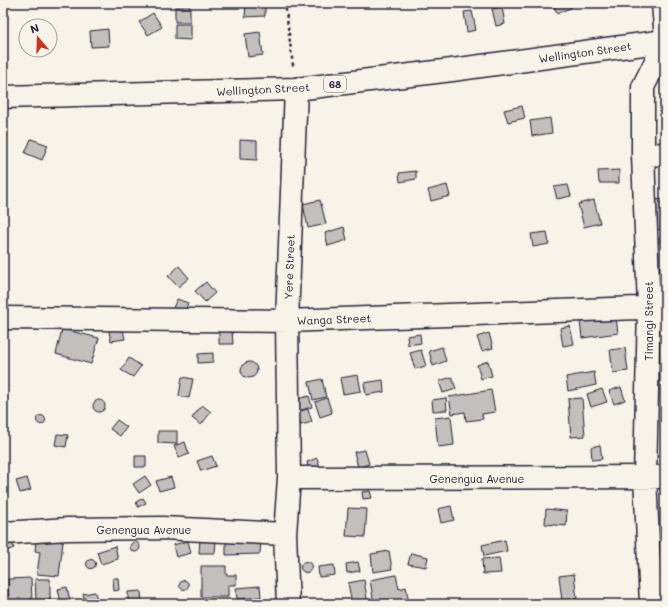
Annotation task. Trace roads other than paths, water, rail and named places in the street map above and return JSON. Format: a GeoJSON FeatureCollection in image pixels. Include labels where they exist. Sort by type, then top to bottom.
{"type":"FeatureCollection","features":[{"type":"Feature","properties":{"kind":"street"},"geometry":{"type":"LineString","coordinates":[[663,3],[665,28]]}},
{"type":"Feature","properties":{"kind":"street","name":"Wellington Street"},"geometry":{"type":"LineString","coordinates":[[3,97],[296,89],[665,42]]}},
{"type":"Feature","properties":{"kind":"street","name":"Timangi Street"},"geometry":{"type":"LineString","coordinates":[[651,604],[655,477],[657,307],[643,155],[643,87],[665,42]]}},
{"type":"Feature","properties":{"kind":"street","name":"Yere Street"},"geometry":{"type":"LineString","coordinates":[[288,604],[285,534],[290,478],[287,321],[296,89]]}},
{"type":"Feature","properties":{"kind":"street"},"geometry":{"type":"LineString","coordinates":[[643,155],[665,154]]}},
{"type":"Feature","properties":{"kind":"street","name":"Wanga Street"},"geometry":{"type":"LineString","coordinates":[[3,318],[287,321],[657,307]]}},
{"type":"Feature","properties":{"kind":"street","name":"Genengua Avenue"},"geometry":{"type":"LineString","coordinates":[[290,478],[655,477]]}},
{"type":"Feature","properties":{"kind":"street","name":"Genengua Avenue"},"geometry":{"type":"LineString","coordinates":[[3,533],[68,529],[162,528],[285,534]]}}]}
